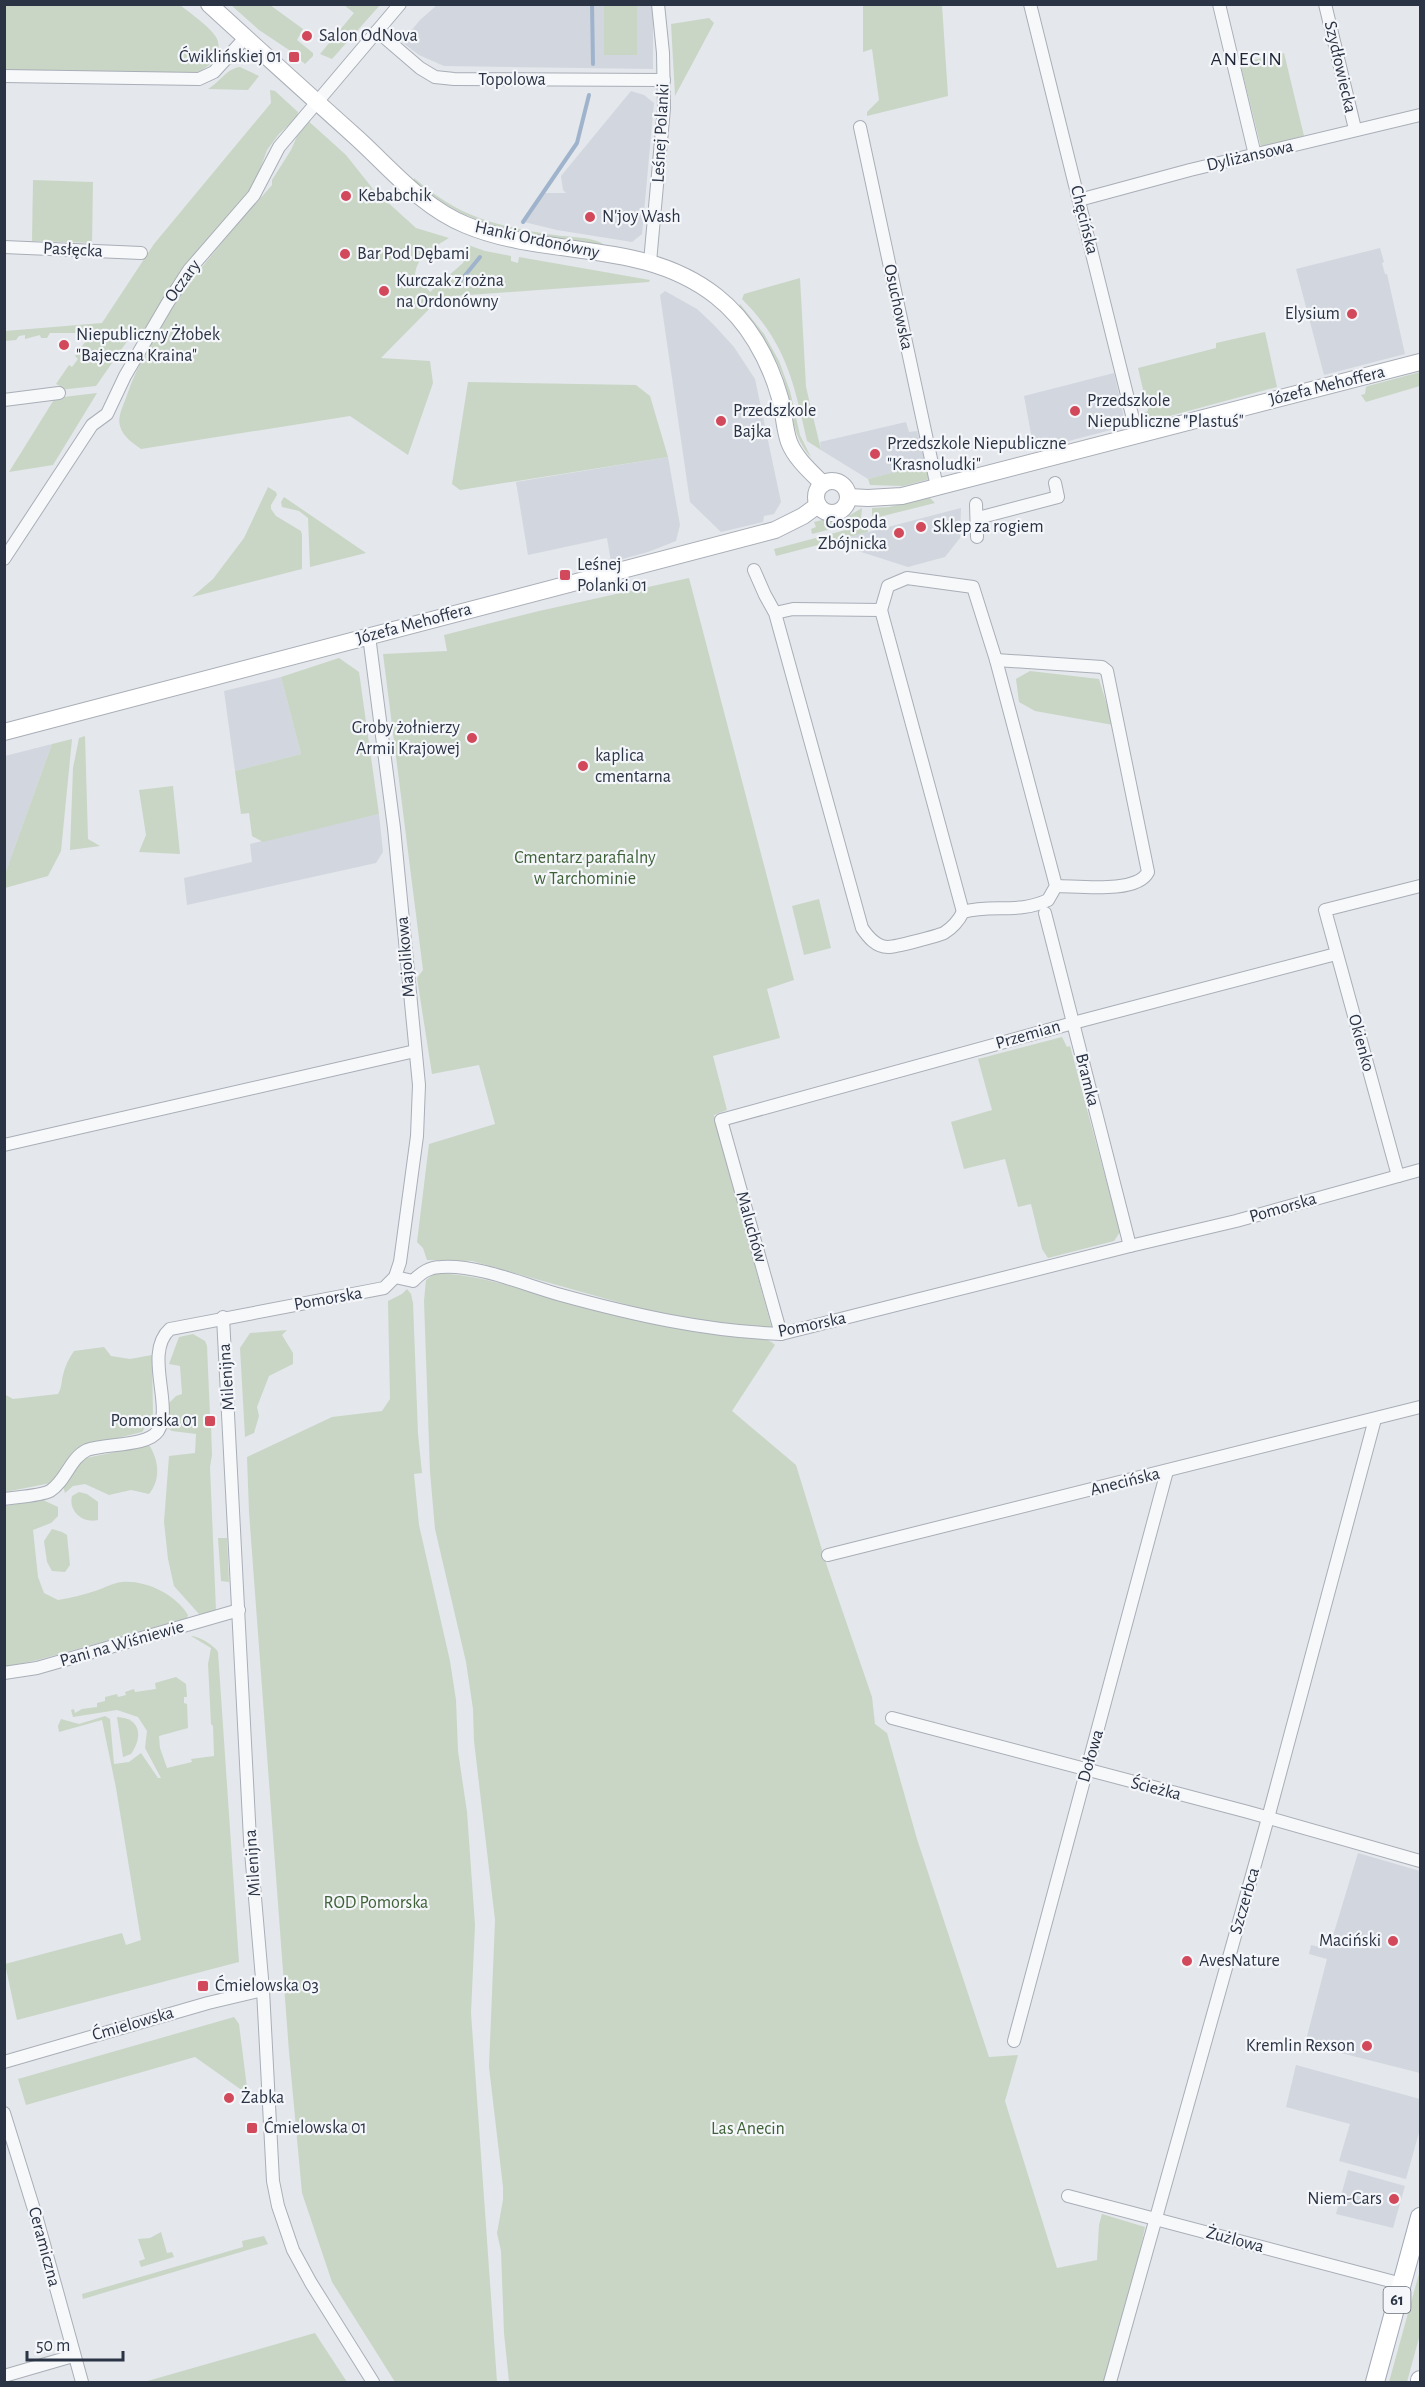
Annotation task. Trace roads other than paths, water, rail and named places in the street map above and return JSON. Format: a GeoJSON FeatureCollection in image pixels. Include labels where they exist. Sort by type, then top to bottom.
{"type":"FeatureCollection","features":[{"type":"Feature","properties":{"kind":"main road","name":"61"},"geometry":{"type":"LineString","coordinates":[[1375,2382],[1420,2217]]}},
{"type":"Feature","properties":{"kind":"street","name":"Hanki Ordonówny"},"geometry":{"type":"LineString","coordinates":[[209,4],[423,199],[452,219],[503,237],[650,262],[701,285],[718,297],[744,325],[765,356],[780,397],[790,443],[807,468],[823,484]]}},
{"type":"Feature","properties":{"kind":"street","name":"Oczary"},"geometry":{"type":"LineString","coordinates":[[4,560],[92,425],[107,414],[157,319],[189,270],[254,195],[279,147],[400,4]]}},
{"type":"Feature","properties":{"kind":"street","name":"Leśnej Polanki"},"geometry":{"type":"LineString","coordinates":[[650,262],[663,134],[664,80],[658,4]]}},
{"type":"Feature","properties":{"kind":"street","name":"Chęcińska"},"geometry":{"type":"LineString","coordinates":[[1030,4],[1137,435]]}},
{"type":"Feature","properties":{"kind":"street"},"geometry":{"type":"LineString","coordinates":[[1219,4],[1255,155]]}},
{"type":"Feature","properties":{"kind":"street","name":"Szydłowiecka"},"geometry":{"type":"LineString","coordinates":[[1325,4],[1355,129]]}},
{"type":"Feature","properties":{"kind":"street","name":"Topolowa"},"geometry":{"type":"LineString","coordinates":[[377,31],[420,68],[435,76],[454,79],[664,80]]}},
{"type":"Feature","properties":{"kind":"street"},"geometry":{"type":"LineString","coordinates":[[4,76],[199,79],[214,72],[245,38]]}},
{"type":"Feature","properties":{"kind":"street","name":"Dyliżansowa"},"geometry":{"type":"LineString","coordinates":[[1079,200],[1341,135],[1355,129],[1420,115]]}},
{"type":"Feature","properties":{"kind":"street","name":"Osuchowska"},"geometry":{"type":"LineString","coordinates":[[860,127],[937,487]]}},
{"type":"Feature","properties":{"kind":"street","name":"Pasłęcka"},"geometry":{"type":"LineString","coordinates":[[4,247],[141,253]]}},
{"type":"Feature","properties":{"kind":"street","name":"Józefa Mehoffera"},"geometry":{"type":"LineString","coordinates":[[848,496],[902,496],[1420,362]]}},
{"type":"Feature","properties":{"kind":"street"},"geometry":{"type":"LineString","coordinates":[[4,400],[59,393]]}},
{"type":"Feature","properties":{"kind":"street"},"geometry":{"type":"LineString","coordinates":[[836,481],[847,490],[848,496],[843,509],[837,512],[823,510],[818,505],[816,497],[823,484],[836,481]]}},
{"type":"Feature","properties":{"kind":"street"},"geometry":{"type":"LineString","coordinates":[[978,518],[1058,497],[1055,483]]}},
{"type":"Feature","properties":{"kind":"street"},"geometry":{"type":"LineString","coordinates":[[976,504],[977,537]]}},
{"type":"Feature","properties":{"kind":"street","name":"Józefa Mehoffera"},"geometry":{"type":"LineString","coordinates":[[4,732],[776,530],[818,505]]}},
{"type":"Feature","properties":{"kind":"street"},"geometry":{"type":"LineString","coordinates":[[754,570],[776,613],[862,928],[874,943],[887,948],[944,933],[958,921],[963,912],[881,610],[888,586],[906,578],[974,587],[996,660],[1056,886],[1053,894],[1042,903],[1003,910],[977,908],[963,912]]}},
{"type":"Feature","properties":{"kind":"street"},"geometry":{"type":"LineString","coordinates":[[776,613],[793,609],[881,610]]}},
{"type":"Feature","properties":{"kind":"street","name":"Majolikowa"},"geometry":{"type":"LineString","coordinates":[[369,636],[394,828],[419,1085],[417,1136],[400,1262],[395,1277]]}},
{"type":"Feature","properties":{"kind":"street"},"geometry":{"type":"LineString","coordinates":[[996,660],[1102,667],[1107,671],[1148,872],[1143,879],[1132,884],[1056,886]]}},
{"type":"Feature","properties":{"kind":"street","name":"Okienko"},"geometry":{"type":"LineString","coordinates":[[1398,1176],[1325,910],[1420,886]]}},
{"type":"Feature","properties":{"kind":"street","name":"Bramka"},"geometry":{"type":"LineString","coordinates":[[1045,913],[1130,1246]]}},
{"type":"Feature","properties":{"kind":"street","name":"Przemian"},"geometry":{"type":"LineString","coordinates":[[721,1120],[1073,1023],[1336,954]]}},
{"type":"Feature","properties":{"kind":"street"},"geometry":{"type":"LineString","coordinates":[[4,1145],[415,1051]]}},
{"type":"Feature","properties":{"kind":"street","name":"Maluchów"},"geometry":{"type":"LineString","coordinates":[[721,1120],[781,1334]]}},
{"type":"Feature","properties":{"kind":"street","name":"Pomorska"},"geometry":{"type":"LineString","coordinates":[[4,1499],[49,1491],[84,1452],[145,1440],[158,1431],[162,1419],[159,1352],[162,1340],[170,1329],[223,1317],[384,1288],[395,1277],[413,1281],[423,1272],[442,1266],[483,1272],[644,1316],[692,1326],[781,1334],[1236,1221],[1420,1170]]}},
{"type":"Feature","properties":{"kind":"street","name":"Milenijna"},"geometry":{"type":"LineString","coordinates":[[223,1317],[250,1840],[263,1990],[273,2181],[278,2206],[293,2250],[311,2283],[374,2382]]}},
{"type":"Feature","properties":{"kind":"street","name":"Anecińska"},"geometry":{"type":"LineString","coordinates":[[828,1556],[1420,1407]]}},
{"type":"Feature","properties":{"kind":"street","name":"Szczerbca"},"geometry":{"type":"LineString","coordinates":[[1110,2382],[1268,1818],[1375,1419]]}},
{"type":"Feature","properties":{"kind":"street","name":"Dołowa"},"geometry":{"type":"LineString","coordinates":[[1014,2041],[1167,1471]]}},
{"type":"Feature","properties":{"kind":"street","name":"Pani na Wiśniewie"},"geometry":{"type":"LineString","coordinates":[[4,1673],[37,1668],[239,1611]]}},
{"type":"Feature","properties":{"kind":"street","name":"Ścieżka"},"geometry":{"type":"LineString","coordinates":[[892,1718],[1420,1861]]}},
{"type":"Feature","properties":{"kind":"street","name":"Ćmielowska"},"geometry":{"type":"LineString","coordinates":[[4,2062],[208,2003],[263,1990]]}},
{"type":"Feature","properties":{"kind":"street","name":"Ceramiczna"},"geometry":{"type":"LineString","coordinates":[[4,2113],[37,2219],[82,2382]]}},
{"type":"Feature","properties":{"kind":"street","name":"Żużlowa"},"geometry":{"type":"LineString","coordinates":[[1068,2196],[1402,2284]]}},
{"type":"Feature","properties":{"kind":"street"},"geometry":{"type":"LineString","coordinates":[[4,2376],[74,2356]]}},
{"type":"Feature","properties":{"kind":"waterway"},"geometry":{"type":"LineString","coordinates":[[592,4],[593,64]]}},
{"type":"Feature","properties":{"kind":"waterway"},"geometry":{"type":"LineString","coordinates":[[523,222],[577,143],[589,95]]}},
{"type":"Feature","properties":{"kind":"waterway"},"geometry":{"type":"LineString","coordinates":[[458,284],[480,257]]}},
{"type":"Feature","properties":{"kind":"place","name":"Salon OdNova"},"geometry":{"type":"Point","coordinates":[307,36]}},
{"type":"Feature","properties":{"kind":"place","name":"Ćwiklińskiej 01"},"geometry":{"type":"Point","coordinates":[294,57]}},
{"type":"Feature","properties":{"kind":"place","name":"Kebabchik"},"geometry":{"type":"Point","coordinates":[346,196]}},
{"type":"Feature","properties":{"kind":"place","name":"N'joy Wash"},"geometry":{"type":"Point","coordinates":[590,217]}},
{"type":"Feature","properties":{"kind":"place","name":"Bar Pod Dębami"},"geometry":{"type":"Point","coordinates":[345,254]}},
{"type":"Feature","properties":{"kind":"place","name":"Kurczak z rożna na Ordonówny"},"geometry":{"type":"Point","coordinates":[384,291]}},
{"type":"Feature","properties":{"kind":"place","name":"Elysium"},"geometry":{"type":"Point","coordinates":[1352,314]}},
{"type":"Feature","properties":{"kind":"place","name":"Niepubliczny Żłobek \"Bajeczna Kraina\""},"geometry":{"type":"Point","coordinates":[64,345]}},
{"type":"Feature","properties":{"kind":"place","name":"Przedszkole Niepubliczne \"Plastuś\""},"geometry":{"type":"Point","coordinates":[1075,411]}},
{"type":"Feature","properties":{"kind":"place","name":"Przedszkole Bajka"},"geometry":{"type":"Point","coordinates":[721,421]}},
{"type":"Feature","properties":{"kind":"place","name":"Przedszkole Niepubliczne \"Krasnoludki\""},"geometry":{"type":"Point","coordinates":[875,454]}},
{"type":"Feature","properties":{"kind":"place","name":"Sklep za rogiem"},"geometry":{"type":"Point","coordinates":[921,527]}},
{"type":"Feature","properties":{"kind":"place","name":"Gospoda Zbójnicka"},"geometry":{"type":"Point","coordinates":[899,533]}},
{"type":"Feature","properties":{"kind":"place","name":"Leśnej Polanki 01"},"geometry":{"type":"Point","coordinates":[565,575]}},
{"type":"Feature","properties":{"kind":"place","name":"Groby żołnierzy Armii Krajowej"},"geometry":{"type":"Point","coordinates":[472,738]}},
{"type":"Feature","properties":{"kind":"place","name":"kaplica cmentarna"},"geometry":{"type":"Point","coordinates":[583,766]}},
{"type":"Feature","properties":{"kind":"place","name":"Pomorska 01"},"geometry":{"type":"Point","coordinates":[210,1421]}},
{"type":"Feature","properties":{"kind":"place","name":"Maciński"},"geometry":{"type":"Point","coordinates":[1393,1941]}},
{"type":"Feature","properties":{"kind":"place","name":"AvesNature"},"geometry":{"type":"Point","coordinates":[1187,1961]}},
{"type":"Feature","properties":{"kind":"place","name":"Ćmielowska 03"},"geometry":{"type":"Point","coordinates":[203,1986]}},
{"type":"Feature","properties":{"kind":"place","name":"Kremlin Rexson"},"geometry":{"type":"Point","coordinates":[1367,2046]}},
{"type":"Feature","properties":{"kind":"place","name":"Żabka"},"geometry":{"type":"Point","coordinates":[229,2098]}},
{"type":"Feature","properties":{"kind":"place","name":"Ćmielowska 01"},"geometry":{"type":"Point","coordinates":[252,2128]}},
{"type":"Feature","properties":{"kind":"place","name":"Niem-Cars"},"geometry":{"type":"Point","coordinates":[1394,2199]}},
{"type":"Feature","properties":{"kind":"district","name":"ANECIN"},"geometry":{"type":"Point","coordinates":[1247,59]}},
{"type":"Feature","properties":{"kind":"park label","name":"Cmentarz parafialny w Tarchominie"},"geometry":{"type":"Point","coordinates":[585,868]}},
{"type":"Feature","properties":{"kind":"park label","name":"ROD Pomorska"},"geometry":{"type":"Point","coordinates":[376,1903]}},
{"type":"Feature","properties":{"kind":"park label","name":"Las Anecin"},"geometry":{"type":"Point","coordinates":[748,2129]}}]}
